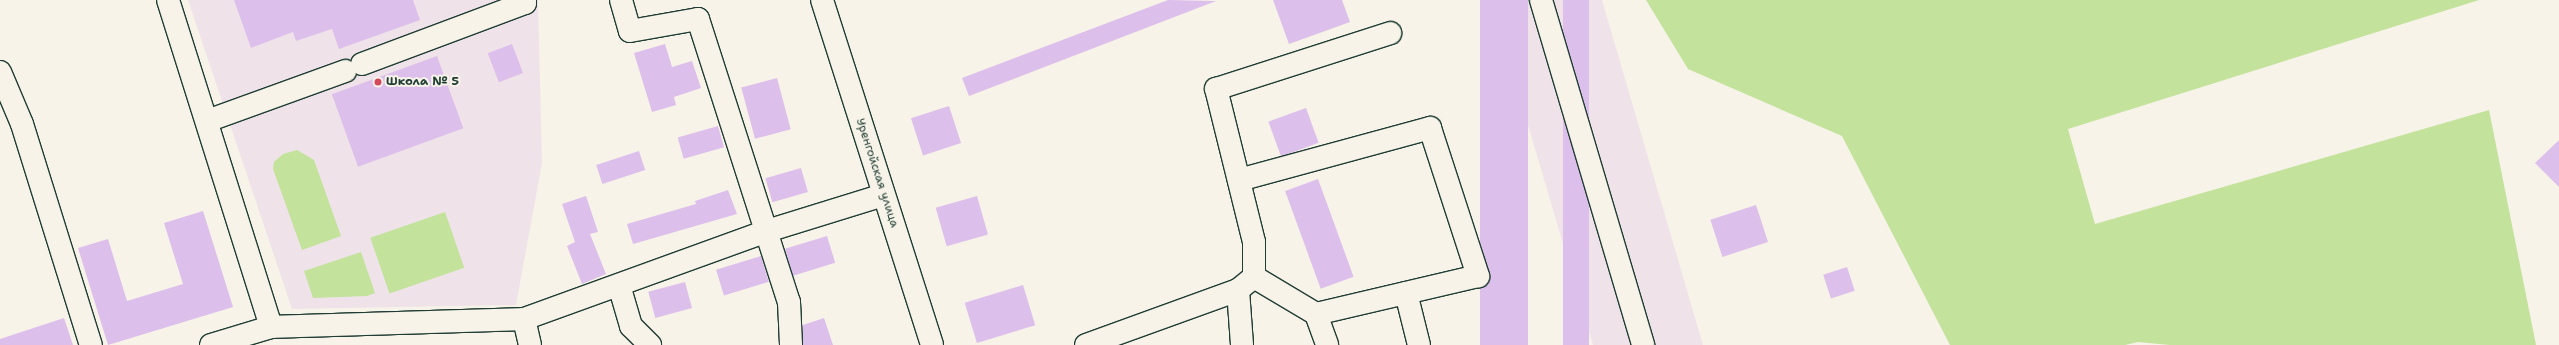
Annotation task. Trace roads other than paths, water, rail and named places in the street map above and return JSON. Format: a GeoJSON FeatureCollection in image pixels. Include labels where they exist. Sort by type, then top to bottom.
{"type":"FeatureCollection","features":[{"type":"Feature","properties":{"kind":"street"},"geometry":{"type":"LineString","coordinates":[[168,0],[271,327]]}},
{"type":"Feature","properties":{"kind":"street"},"geometry":{"type":"LineString","coordinates":[[207,121],[524,4],[525,0]]}},
{"type":"Feature","properties":{"kind":"street"},"geometry":{"type":"LineString","coordinates":[[621,0],[630,31],[698,19],[789,302],[791,345]]}},
{"type":"Feature","properties":{"kind":"street","name":"Уренгойская улица"},"geometry":{"type":"LineString","coordinates":[[822,0],[932,345]]}},
{"type":"Feature","properties":{"kind":"street"},"geometry":{"type":"LineString","coordinates":[[1541,0],[1644,345]]}},
{"type":"Feature","properties":{"kind":"street"},"geometry":{"type":"LineString","coordinates":[[1242,345],[1246,284],[1254,242],[1216,89],[1390,33]]}},
{"type":"Feature","properties":{"kind":"street"},"geometry":{"type":"LineString","coordinates":[[0,72],[22,124],[91,345]]}},
{"type":"Feature","properties":{"kind":"street"},"geometry":{"type":"LineString","coordinates":[[1086,345],[1246,284],[1316,314],[1478,276],[1430,128],[1239,180]]}},
{"type":"Feature","properties":{"kind":"street"},"geometry":{"type":"LineString","coordinates":[[211,345],[271,327],[524,319],[767,231],[883,195]]}},
{"type":"Feature","properties":{"kind":"street"},"geometry":{"type":"LineString","coordinates":[[619,285],[631,326],[650,345]]}},
{"type":"Feature","properties":{"kind":"street"},"geometry":{"type":"LineString","coordinates":[[1406,292],[1419,345]]}},
{"type":"Feature","properties":{"kind":"street"},"geometry":{"type":"LineString","coordinates":[[1316,314],[1327,345]]}},
{"type":"Feature","properties":{"kind":"street"},"geometry":{"type":"LineString","coordinates":[[524,319],[530,345]]}},
{"type":"Feature","properties":{"kind":"place","name":"Школа № 5"},"geometry":{"type":"Point","coordinates":[378,82]}}]}
